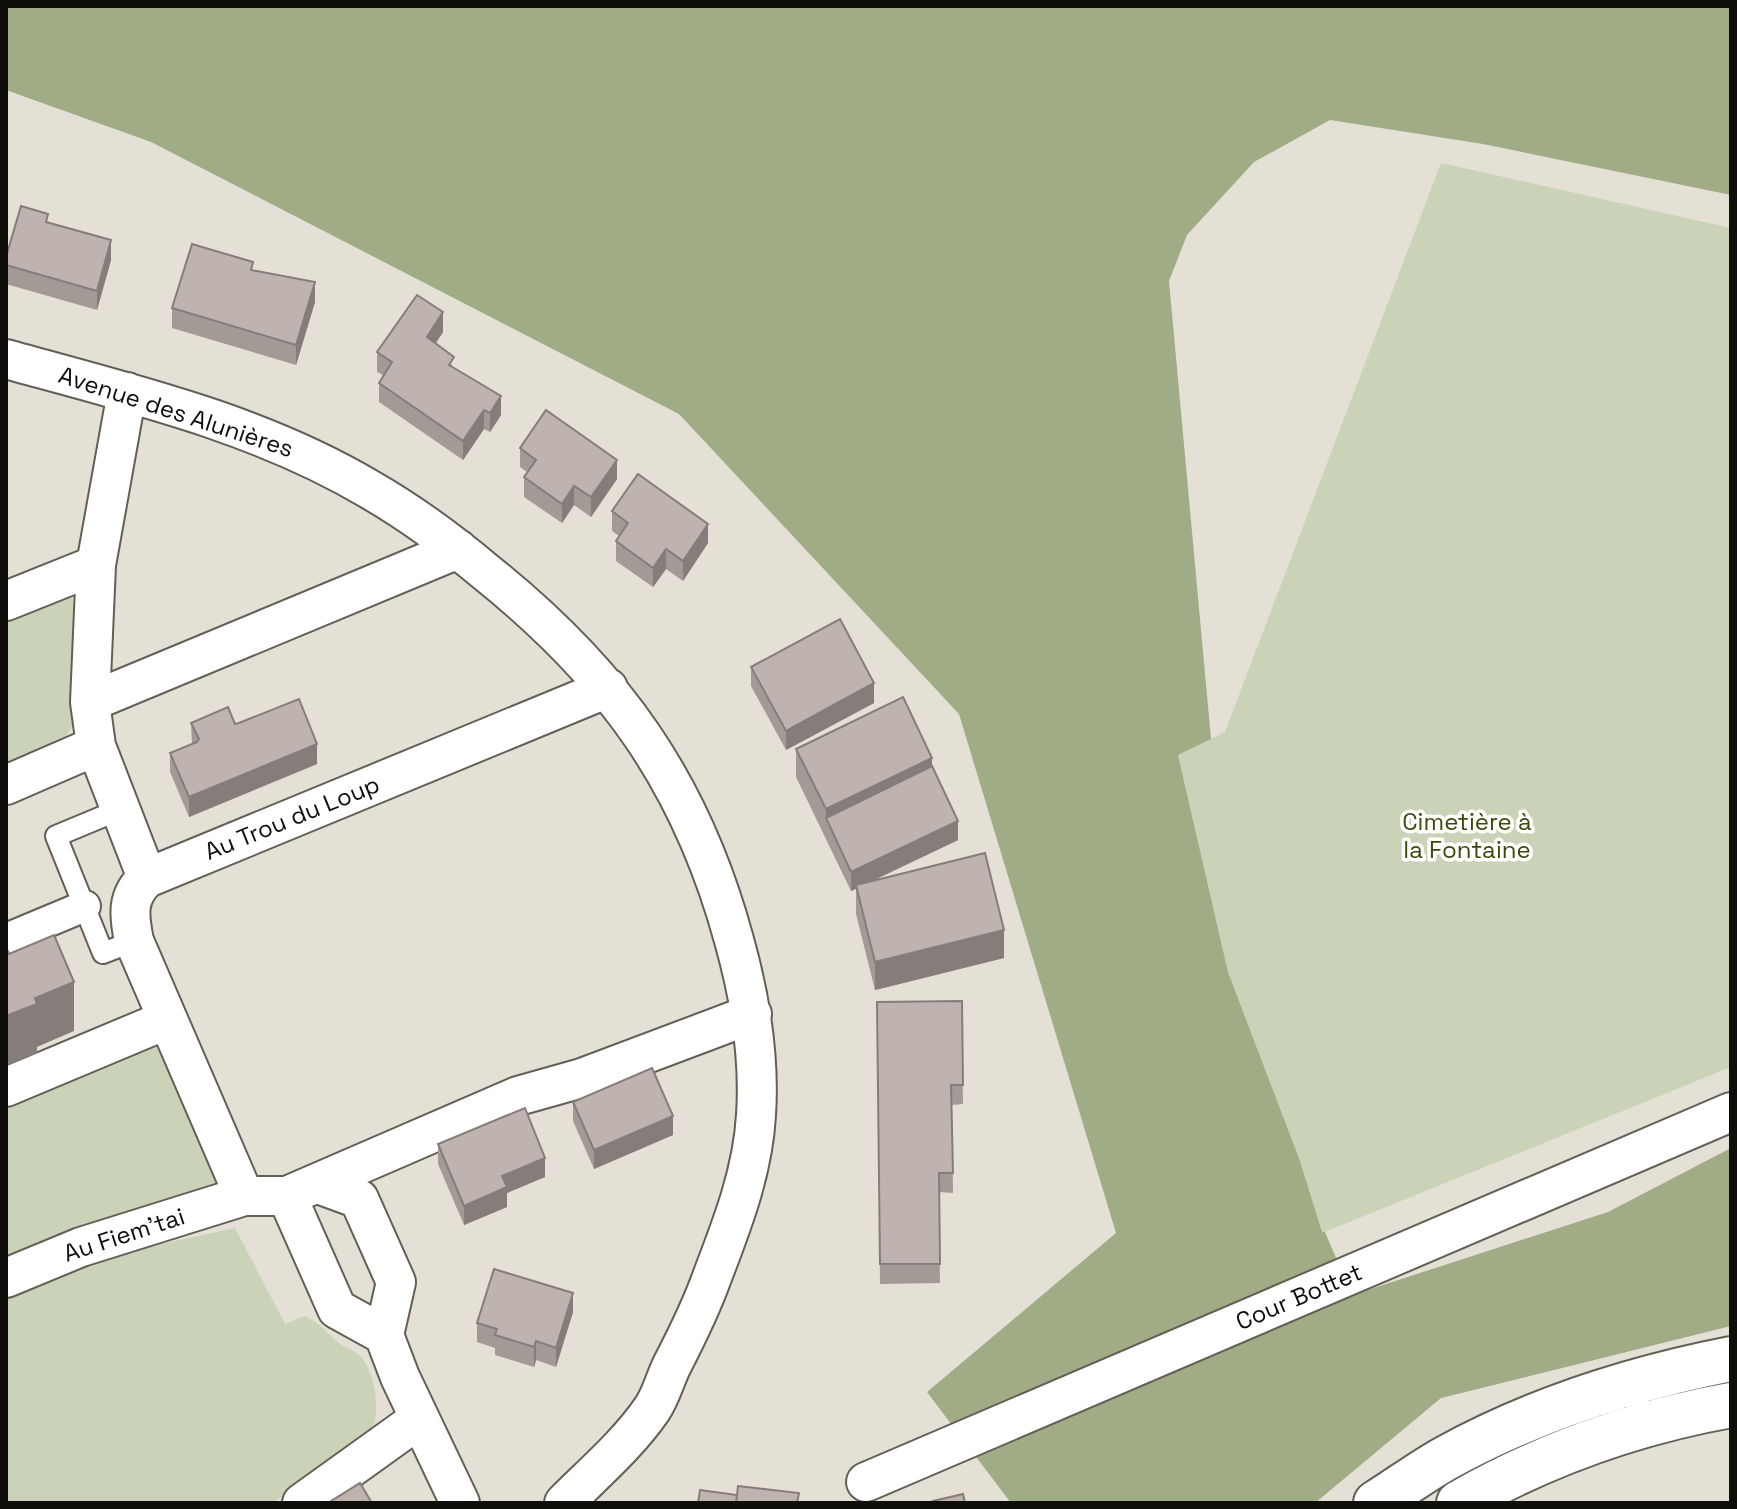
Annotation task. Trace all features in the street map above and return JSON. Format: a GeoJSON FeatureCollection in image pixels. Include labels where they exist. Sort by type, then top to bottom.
{"type":"FeatureCollection","features":[{"type":"Feature","properties":{"kind":"main road"},"geometry":{"type":"LineString","coordinates":[[1376,1503],[1448,1457],[1548,1410],[1663,1372],[1731,1359]]}},
{"type":"Feature","properties":{"kind":"main road"},"geometry":{"type":"LineString","coordinates":[[1459,1503],[1555,1455],[1671,1416],[1731,1405]]}},
{"type":"Feature","properties":{"kind":"street","name":"Avenue des Alunières"},"geometry":{"type":"LineString","coordinates":[[6,359],[127,392],[271,439],[372,490],[458,549],[534,611],[608,688],[642,732],[701,839],[724,901],[752,1014],[756,1115],[751,1160],[736,1213],[696,1321],[654,1407],[627,1440],[564,1503]]}},
{"type":"Feature","properties":{"kind":"street"},"geometry":{"type":"LineString","coordinates":[[127,392],[96,565],[90,702],[96,746],[147,878],[137,886],[131,899],[129,915],[134,941],[244,1196],[302,1190],[359,1199],[396,1282],[384,1335],[419,1419],[460,1503]]}},
{"type":"Feature","properties":{"kind":"street"},"geometry":{"type":"LineString","coordinates":[[90,702],[458,549]]}},
{"type":"Feature","properties":{"kind":"street"},"geometry":{"type":"LineString","coordinates":[[6,601],[96,565]]}},
{"type":"Feature","properties":{"kind":"street"},"geometry":{"type":"LineString","coordinates":[[6,574],[45,586]]}},
{"type":"Feature","properties":{"kind":"street","name":"Au Trou du Loup"},"geometry":{"type":"LineString","coordinates":[[147,878],[608,688]]}},
{"type":"Feature","properties":{"kind":"street"},"geometry":{"type":"LineString","coordinates":[[6,785],[96,746]]}},
{"type":"Feature","properties":{"kind":"street"},"geometry":{"type":"LineString","coordinates":[[6,939],[85,906]]}},
{"type":"Feature","properties":{"kind":"street"},"geometry":{"type":"LineString","coordinates":[[302,1190],[518,1096],[582,1078],[752,1014]]}},
{"type":"Feature","properties":{"kind":"street"},"geometry":{"type":"LineString","coordinates":[[6,1087],[166,1020]]}},
{"type":"Feature","properties":{"kind":"street","name":"Cour Bottet"},"geometry":{"type":"LineString","coordinates":[[866,1482],[1731,1112]]}},
{"type":"Feature","properties":{"kind":"street"},"geometry":{"type":"LineString","coordinates":[[302,1190],[337,1309],[384,1335]]}},
{"type":"Feature","properties":{"kind":"street","name":"Au Fiem'tai"},"geometry":{"type":"LineString","coordinates":[[6,1278],[81,1247],[244,1196]]}},
{"type":"Feature","properties":{"kind":"street"},"geometry":{"type":"LineString","coordinates":[[302,1503],[419,1419]]}},
{"type":"Feature","properties":{"kind":"lane"},"geometry":{"type":"LineString","coordinates":[[121,809],[56,836],[103,953],[134,941]]}},
{"type":"Feature","properties":{"kind":"green space"},"geometry":{"type":"Polygon","coordinates":[[[6,6],[1731,6],[1731,195],[1483,144],[1330,120],[1254,162],[1187,235],[1169,281],[1211,739],[1178,755],[1228,972],[1300,1161],[1322,1232],[1325,1232],[1352,1295],[1608,1212],[1731,1148],[1731,1326],[1441,1398],[1315,1503],[1011,1503],[927,1392],[1116,1233],[959,714],[679,414],[151,142],[6,90],[6,6]]]}},
{"type":"Feature","properties":{"kind":"green space","name":"Cimetière à la Fontaine"},"geometry":{"type":"Polygon","coordinates":[[[1441,163],[1731,228],[1731,1067],[1322,1233],[1300,1161],[1228,972],[1178,755],[1225,732],[1441,163]]]}},
{"type":"Feature","properties":{"kind":"green space"},"geometry":{"type":"Polygon","coordinates":[[[67,594],[75,602],[75,721],[55,747],[6,772],[6,613],[67,594]]]}},
{"type":"Feature","properties":{"kind":"green space"},"geometry":{"type":"Polygon","coordinates":[[[154,1042],[168,1053],[221,1190],[6,1264],[6,1103],[154,1042]]]}},
{"type":"Feature","properties":{"kind":"green space"},"geometry":{"type":"Polygon","coordinates":[[[235,1228],[285,1324],[305,1316],[359,1355],[367,1365],[376,1396],[370,1437],[272,1503],[6,1503],[6,1292],[79,1262],[235,1228]]]}},
{"type":"Feature","properties":{"kind":"building"},"geometry":{"type":"Polygon","coordinates":[[[21,206],[48,214],[46,222],[111,240],[97,291],[6,265],[21,206]]]}},
{"type":"Feature","properties":{"kind":"building"},"geometry":{"type":"Polygon","coordinates":[[[192,244],[253,262],[251,270],[315,282],[296,345],[172,308],[192,244]]]}},
{"type":"Feature","properties":{"kind":"building"},"geometry":{"type":"Polygon","coordinates":[[[417,295],[443,312],[427,337],[454,357],[449,365],[501,396],[490,413],[484,410],[463,441],[379,383],[392,362],[377,352],[417,295]]]}},
{"type":"Feature","properties":{"kind":"building"},"geometry":{"type":"Polygon","coordinates":[[[546,410],[617,460],[591,497],[574,486],[562,504],[524,477],[536,460],[520,448],[546,410]]]}},
{"type":"Feature","properties":{"kind":"building"},"geometry":{"type":"Polygon","coordinates":[[[638,474],[708,524],[683,561],[666,549],[653,568],[616,541],[628,523],[612,511],[638,474]]]}},
{"type":"Feature","properties":{"kind":"building"},"geometry":{"type":"Polygon","coordinates":[[[840,619],[874,683],[786,731],[751,667],[840,619]]]}},
{"type":"Feature","properties":{"kind":"building"},"geometry":{"type":"Polygon","coordinates":[[[903,697],[932,758],[826,809],[796,749],[903,697]]]}},
{"type":"Feature","properties":{"kind":"building"},"geometry":{"type":"Polygon","coordinates":[[[299,699],[317,744],[189,797],[170,753],[197,742],[199,739],[191,723],[228,707],[235,724],[299,699]]]}},
{"type":"Feature","properties":{"kind":"building"},"geometry":{"type":"Polygon","coordinates":[[[932,766],[958,821],[851,872],[826,818],[932,766]]]}},
{"type":"Feature","properties":{"kind":"building"},"geometry":{"type":"Polygon","coordinates":[[[985,853],[1004,930],[875,962],[856,885],[985,853]]]}},
{"type":"Feature","properties":{"kind":"building"},"geometry":{"type":"Polygon","coordinates":[[[54,935],[74,982],[35,998],[37,1004],[6,1016],[6,947],[9,954],[54,935]]]}},
{"type":"Feature","properties":{"kind":"building"},"geometry":{"type":"Polygon","coordinates":[[[962,1001],[963,1085],[951,1085],[953,1173],[939,1173],[940,1264],[880,1264],[877,1002],[962,1001]]]}},
{"type":"Feature","properties":{"kind":"building"},"geometry":{"type":"Polygon","coordinates":[[[652,1068],[673,1116],[594,1150],[573,1102],[652,1068]]]}},
{"type":"Feature","properties":{"kind":"building"},"geometry":{"type":"Polygon","coordinates":[[[525,1108],[545,1158],[502,1176],[507,1187],[464,1206],[438,1144],[525,1108]]]}},
{"type":"Feature","properties":{"kind":"building"},"geometry":{"type":"Polygon","coordinates":[[[494,1269],[573,1293],[556,1348],[536,1341],[534,1347],[495,1335],[497,1329],[477,1323],[494,1269]]]}},
{"type":"Feature","properties":{"kind":"building"},"geometry":{"type":"Polygon","coordinates":[[[360,1483],[372,1503],[328,1503],[360,1483]]]}},
{"type":"Feature","properties":{"kind":"building"},"geometry":{"type":"Polygon","coordinates":[[[738,1486],[799,1493],[797,1503],[736,1503],[738,1486]]]}},
{"type":"Feature","properties":{"kind":"building"},"geometry":{"type":"Polygon","coordinates":[[[700,1490],[737,1495],[736,1503],[698,1503],[700,1490]]]}},
{"type":"Feature","properties":{"kind":"building"},"geometry":{"type":"Polygon","coordinates":[[[963,1494],[965,1503],[933,1501],[963,1494]]]}}]}
